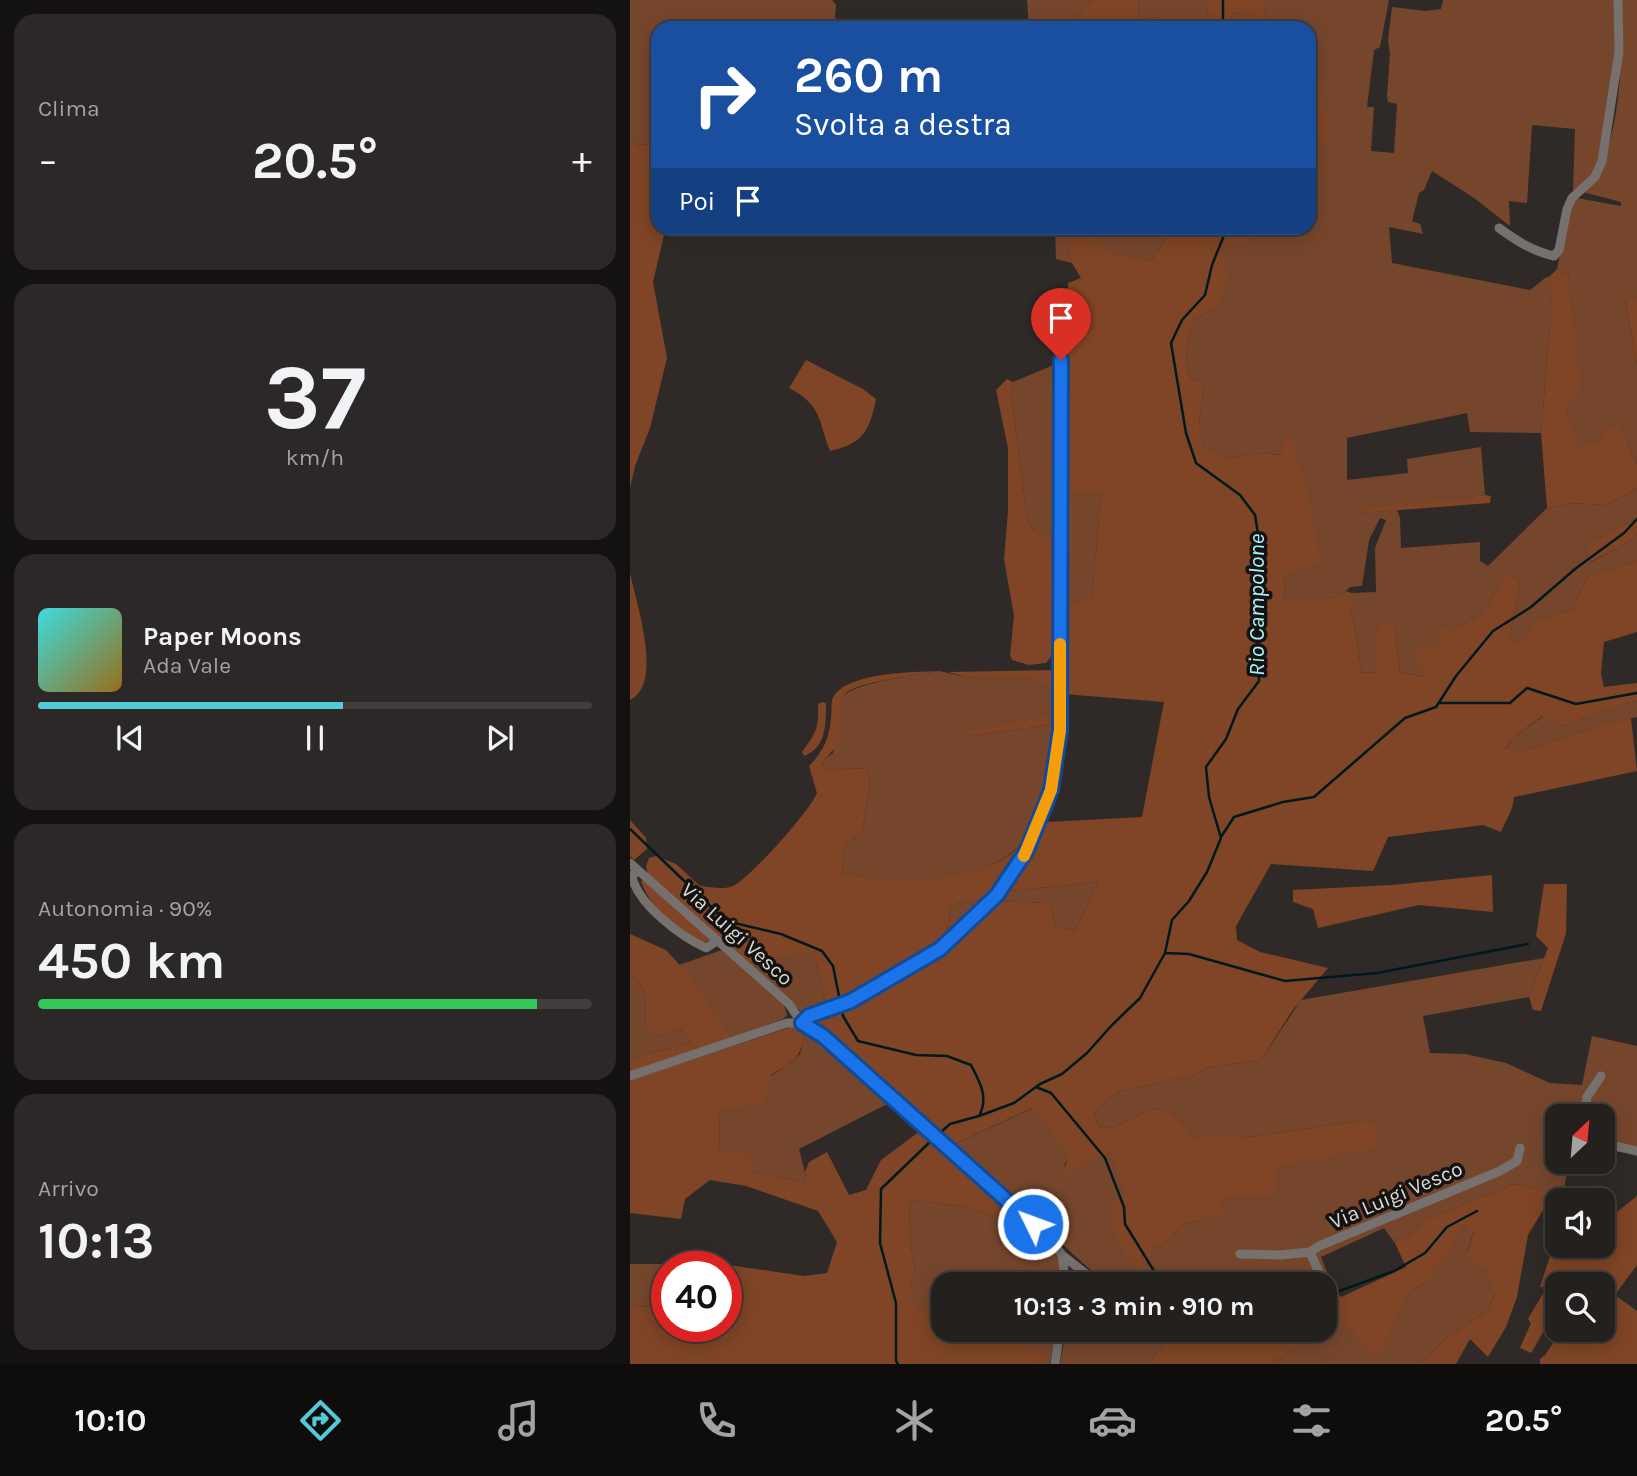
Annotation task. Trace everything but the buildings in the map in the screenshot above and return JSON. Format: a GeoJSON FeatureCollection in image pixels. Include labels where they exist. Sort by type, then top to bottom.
{"type":"FeatureCollection","features":[{"type":"Feature","properties":{"kind":"street"},"geometry":{"type":"LineString","coordinates":[[1499,228],[1527,248],[1554,256],[1559,250],[1567,209],[1580,189],[1595,177],[1602,161],[1619,52],[1618,0]]}},
{"type":"Feature","properties":{"kind":"street"},"geometry":{"type":"LineString","coordinates":[[630,1076],[787,1023],[802,1023],[809,1016],[851,1001],[940,949],[997,895],[1027,850],[1051,790],[1060,730],[1061,360]]}},
{"type":"Feature","properties":{"kind":"street"},"geometry":{"type":"LineString","coordinates":[[633,866],[635,887],[655,911],[690,940],[706,948],[717,941]]}},
{"type":"Feature","properties":{"kind":"street","name":"Via Luigi Vesco"},"geometry":{"type":"LineString","coordinates":[[633,866],[789,1004],[802,1023],[823,1036],[1084,1272]]}},
{"type":"Feature","properties":{"kind":"street"},"geometry":{"type":"LineString","coordinates":[[1586,1104],[1587,1097],[1601,1076]]}},
{"type":"Feature","properties":{"kind":"street"},"geometry":{"type":"LineString","coordinates":[[1615,1146],[1637,1151]]}},
{"type":"Feature","properties":{"kind":"street","name":"Via Luigi Vesco"},"geometry":{"type":"LineString","coordinates":[[1310,1252],[1376,1221],[1500,1171],[1517,1161],[1520,1148]]}},
{"type":"Feature","properties":{"kind":"street"},"geometry":{"type":"LineString","coordinates":[[1240,1254],[1280,1255],[1310,1252],[1318,1272]]}},
{"type":"Feature","properties":{"kind":"street"},"geometry":{"type":"LineString","coordinates":[[1062,1255],[1064,1272]]}},
{"type":"Feature","properties":{"kind":"street"},"geometry":{"type":"LineString","coordinates":[[1055,1364],[1058,1342]]}},
{"type":"Feature","properties":{"kind":"shaded area"},"geometry":{"type":"Polygon","coordinates":[[[630,0],[832,0],[836,5],[835,18],[841,21],[651,21],[651,144],[637,145],[630,140],[630,0]]]}},
{"type":"Feature","properties":{"kind":"shaded area"},"geometry":{"type":"Polygon","coordinates":[[[1027,0],[1094,0],[1072,21],[1028,21],[1027,0]]]}},
{"type":"Feature","properties":{"kind":"shaded area"},"geometry":{"type":"Polygon","coordinates":[[[1094,0],[1138,0],[1139,19],[1159,17],[1160,21],[1072,21],[1094,0]]]}},
{"type":"Feature","properties":{"kind":"shaded area"},"geometry":{"type":"Polygon","coordinates":[[[1138,0],[1206,0],[1209,21],[1160,21],[1159,17],[1139,19],[1138,0]]]}},
{"type":"Feature","properties":{"kind":"shaded area"},"geometry":{"type":"Polygon","coordinates":[[[1206,0],[1266,0],[1264,21],[1254,21],[1253,12],[1232,14],[1232,21],[1209,21],[1206,0]]]}},
{"type":"Feature","properties":{"kind":"shaded area"},"geometry":{"type":"Polygon","coordinates":[[[1266,0],[1389,0],[1380,47],[1374,50],[1367,107],[1374,107],[1371,151],[1394,153],[1397,104],[1388,102],[1387,96],[1392,7],[1426,11],[1441,9],[1443,0],[1616,0],[1615,52],[1599,160],[1593,174],[1573,192],[1575,129],[1532,125],[1527,203],[1509,201],[1510,226],[1474,198],[1432,171],[1424,190],[1419,193],[1412,221],[1420,224],[1423,234],[1389,227],[1392,263],[1530,290],[1550,276],[1551,315],[1541,433],[1470,432],[1467,413],[1347,438],[1347,480],[1408,473],[1407,459],[1481,447],[1485,495],[1361,509],[1362,513],[1397,510],[1400,518],[1401,548],[1480,542],[1480,561],[1488,566],[1547,508],[1571,503],[1607,505],[1637,488],[1637,518],[1586,545],[1591,562],[1622,546],[1637,534],[1637,561],[1588,576],[1572,609],[1537,620],[1517,645],[1509,641],[1520,582],[1507,572],[1484,612],[1452,630],[1440,644],[1427,677],[1400,672],[1395,628],[1375,672],[1362,673],[1351,593],[1376,592],[1375,548],[1386,520],[1380,518],[1369,540],[1362,586],[1350,587],[1340,597],[1285,602],[1284,574],[1291,453],[1299,453],[1286,431],[1282,455],[1265,453],[1228,458],[1203,450],[1199,421],[1204,383],[1190,378],[1187,348],[1195,318],[1217,308],[1220,242],[1249,242],[1252,235],[1316,235],[1316,21],[1264,20],[1266,0]]]}},
{"type":"Feature","properties":{"kind":"shaded area"},"geometry":{"type":"Polygon","coordinates":[[[1621,0],[1637,0],[1637,301],[1625,301],[1637,364],[1637,465],[1620,426],[1602,439],[1579,449],[1574,427],[1566,411],[1574,329],[1568,275],[1557,269],[1569,210],[1577,198],[1621,206],[1621,202],[1583,192],[1605,156],[1616,114],[1621,56],[1621,0]]]}},
{"type":"Feature","properties":{"kind":"shaded area"},"geometry":{"type":"Polygon","coordinates":[[[1253,12],[1254,21],[1232,21],[1232,14],[1253,12]]]}},
{"type":"Feature","properties":{"kind":"shaded area"},"geometry":{"type":"Polygon","coordinates":[[[1316,66],[1329,136],[1324,141],[1316,139],[1316,66]]]}},
{"type":"Feature","properties":{"kind":"shaded area"},"geometry":{"type":"Polygon","coordinates":[[[630,140],[637,145],[651,144],[651,235],[664,235],[653,282],[667,358],[650,428],[635,466],[630,488],[630,140]]]}},
{"type":"Feature","properties":{"kind":"shaded area"},"geometry":{"type":"Polygon","coordinates":[[[1055,235],[1168,235],[1152,260],[1068,252],[1072,263],[1056,259],[1055,235]]]}},
{"type":"Feature","properties":{"kind":"shaded area"},"geometry":{"type":"Polygon","coordinates":[[[1168,235],[1252,235],[1249,242],[1230,246],[1220,243],[1228,279],[1217,308],[1195,318],[1188,341],[1190,378],[1204,383],[1199,421],[1203,449],[1228,458],[1265,453],[1281,455],[1286,430],[1300,453],[1291,453],[1303,471],[1321,563],[1284,574],[1285,601],[1340,597],[1346,591],[1351,593],[1362,673],[1375,672],[1379,624],[1395,628],[1400,672],[1426,677],[1412,649],[1439,644],[1437,627],[1452,630],[1484,612],[1507,572],[1520,582],[1509,641],[1517,644],[1537,620],[1572,609],[1588,576],[1637,561],[1637,632],[1604,642],[1601,674],[1604,687],[1637,683],[1637,700],[1562,726],[1542,716],[1514,737],[1505,749],[1526,750],[1605,723],[1631,718],[1637,771],[1514,797],[1511,812],[1501,832],[1483,825],[1388,837],[1373,871],[1271,864],[1236,926],[1237,940],[1260,952],[1328,968],[1292,1011],[1261,1060],[1210,1067],[1195,1075],[1120,1091],[1095,1110],[1097,1126],[1113,1128],[1151,1109],[1171,1111],[1194,1138],[1243,1138],[1358,1121],[1378,1126],[1375,1148],[1276,1167],[1275,1195],[1220,1197],[1224,1215],[1183,1224],[1167,1242],[1154,1248],[1137,1271],[1122,1248],[1112,1221],[1110,1204],[1128,1195],[1111,1153],[1090,1160],[1061,1181],[1069,1154],[1032,1108],[953,1145],[815,1021],[850,1008],[940,955],[999,901],[1050,903],[1055,925],[1075,931],[1098,882],[1008,891],[1032,854],[1046,822],[1142,817],[1164,702],[1063,694],[1068,283],[1081,278],[1068,252],[1073,241],[1094,237],[1116,256],[1152,260],[1168,235]],[[1074,492],[1073,602],[1092,599],[1101,493],[1074,492]]]}},
{"type":"Feature","properties":{"kind":"shaded area"},"geometry":{"type":"Polygon","coordinates":[[[1557,269],[1568,275],[1581,388],[1566,411],[1574,427],[1579,448],[1602,439],[1604,428],[1620,426],[1637,465],[1637,488],[1607,505],[1571,503],[1547,508],[1541,433],[1551,315],[1550,276],[1557,269]]]}},
{"type":"Feature","properties":{"kind":"shaded area"},"geometry":{"type":"Polygon","coordinates":[[[1625,300],[1637,301],[1637,364],[1625,300]]]}},
{"type":"Feature","properties":{"kind":"shaded area"},"geometry":{"type":"Polygon","coordinates":[[[806,360],[863,389],[876,399],[868,427],[857,440],[830,451],[813,407],[800,394],[789,388],[806,360]]]}},
{"type":"Feature","properties":{"kind":"shaded area"},"geometry":{"type":"Polygon","coordinates":[[[1056,364],[1056,540],[1037,533],[1028,524],[1011,394],[1013,382],[1056,364]]]}},
{"type":"Feature","properties":{"kind":"shaded area"},"geometry":{"type":"Polygon","coordinates":[[[1007,379],[1013,382],[1011,394],[1028,524],[1037,533],[1056,540],[1054,653],[1046,663],[1029,665],[1012,660],[1010,655],[1014,616],[1004,559],[1008,511],[1008,448],[996,390],[1007,379]]]}},
{"type":"Feature","properties":{"kind":"shaded area"},"geometry":{"type":"Polygon","coordinates":[[[1074,491],[1101,493],[1092,600],[1072,602],[1074,491]]]}},
{"type":"Feature","properties":{"kind":"shaded area"},"geometry":{"type":"Polygon","coordinates":[[[1491,496],[1490,503],[1362,513],[1360,508],[1491,496]]]}},
{"type":"Feature","properties":{"kind":"shaded area"},"geometry":{"type":"Polygon","coordinates":[[[1637,518],[1637,534],[1622,546],[1590,562],[1586,545],[1637,518]]]}},
{"type":"Feature","properties":{"kind":"shaded area"},"geometry":{"type":"Polygon","coordinates":[[[630,573],[642,622],[647,660],[640,691],[630,700],[630,573]]]}},
{"type":"Feature","properties":{"kind":"shaded area"},"geometry":{"type":"Polygon","coordinates":[[[1055,670],[1057,687],[1028,678],[985,675],[970,678],[948,672],[1055,670]]]}},
{"type":"Feature","properties":{"kind":"shaded area"},"geometry":{"type":"Polygon","coordinates":[[[939,671],[970,678],[1009,675],[1042,680],[1057,687],[1056,715],[971,736],[1056,724],[1049,788],[1037,818],[1024,841],[1007,856],[987,867],[963,875],[912,881],[863,877],[842,872],[844,846],[862,833],[870,782],[867,769],[849,768],[826,772],[822,761],[833,753],[836,718],[841,699],[857,688],[871,684],[939,671]]]}},
{"type":"Feature","properties":{"kind":"shaded area"},"geometry":{"type":"Polygon","coordinates":[[[939,671],[874,682],[845,694],[840,705],[842,725],[839,741],[822,762],[826,772],[849,768],[867,769],[870,782],[862,833],[844,846],[842,872],[863,876],[913,880],[940,878],[989,866],[1009,855],[1025,840],[1048,791],[1027,846],[995,894],[961,901],[950,908],[947,931],[936,947],[848,999],[827,1008],[819,973],[811,954],[792,954],[765,965],[751,966],[648,875],[646,866],[649,858],[656,856],[676,864],[700,886],[733,886],[765,858],[792,828],[817,793],[809,766],[822,750],[827,738],[832,701],[838,691],[863,679],[897,673],[939,671]]]}},
{"type":"Feature","properties":{"kind":"shaded area"},"geometry":{"type":"Polygon","coordinates":[[[1637,700],[1637,717],[1605,723],[1526,750],[1505,750],[1514,737],[1543,716],[1562,726],[1637,700]]]}},
{"type":"Feature","properties":{"kind":"shaded area"},"geometry":{"type":"Polygon","coordinates":[[[826,703],[826,719],[821,741],[804,756],[802,752],[817,725],[818,704],[826,703]]]}},
{"type":"Feature","properties":{"kind":"shaded area"},"geometry":{"type":"Polygon","coordinates":[[[1056,715],[1056,724],[971,736],[968,730],[1056,715]]]}},
{"type":"Feature","properties":{"kind":"shaded area"},"geometry":{"type":"Polygon","coordinates":[[[630,820],[646,838],[647,849],[634,860],[630,856],[630,820]]]}},
{"type":"Feature","properties":{"kind":"shaded area"},"geometry":{"type":"Polygon","coordinates":[[[1492,875],[1493,912],[1419,905],[1318,928],[1313,909],[1293,902],[1293,890],[1392,885],[1492,875]]]}},
{"type":"Feature","properties":{"kind":"shaded area"},"geometry":{"type":"Polygon","coordinates":[[[643,879],[711,940],[702,943],[666,918],[645,892],[641,882],[643,879]]]}},
{"type":"Feature","properties":{"kind":"shaded area"},"geometry":{"type":"Polygon","coordinates":[[[1098,882],[1075,931],[1055,925],[1050,903],[999,901],[1008,891],[1098,882]]]}},
{"type":"Feature","properties":{"kind":"shaded area"},"geometry":{"type":"Polygon","coordinates":[[[1544,884],[1567,884],[1566,933],[1541,1011],[1533,1010],[1529,997],[1548,948],[1536,936],[1544,884]]]}},
{"type":"Feature","properties":{"kind":"shaded area"},"geometry":{"type":"Polygon","coordinates":[[[995,894],[936,947],[947,931],[950,908],[961,901],[995,894]]]}},
{"type":"Feature","properties":{"kind":"shaded area"},"geometry":{"type":"Polygon","coordinates":[[[630,934],[666,950],[688,974],[732,1038],[630,1072],[630,1062],[647,1054],[691,1043],[680,1028],[658,1036],[646,1031],[644,991],[641,984],[630,975],[630,934]]]}},
{"type":"Feature","properties":{"kind":"shaded area"},"geometry":{"type":"Polygon","coordinates":[[[722,950],[784,1005],[787,1015],[783,1019],[732,1038],[679,965],[722,950]]]}},
{"type":"Feature","properties":{"kind":"shaded area"},"geometry":{"type":"Polygon","coordinates":[[[797,952],[811,954],[815,960],[827,1008],[804,1014],[751,966],[769,964],[797,952]]]}},
{"type":"Feature","properties":{"kind":"shaded area"},"geometry":{"type":"Polygon","coordinates":[[[1544,958],[1529,997],[1423,1016],[1430,1053],[1465,1054],[1506,1063],[1550,1083],[1582,1085],[1592,1036],[1637,1046],[1637,1154],[1615,1151],[1615,1104],[1545,1104],[1545,1174],[1567,1174],[1564,1188],[1545,1188],[1545,1190],[1513,1184],[1426,1220],[1407,1238],[1395,1243],[1384,1228],[1321,1257],[1327,1272],[1093,1272],[953,1145],[1033,1108],[1070,1154],[1064,1166],[1111,1153],[1154,1248],[1167,1242],[1183,1224],[1223,1215],[1219,1197],[1358,1121],[1243,1138],[1194,1138],[1171,1111],[1151,1109],[1113,1128],[1097,1126],[1095,1110],[1120,1091],[1195,1075],[1210,1067],[1261,1060],[1301,1000],[1544,958]]]}},
{"type":"Feature","properties":{"kind":"shaded area"},"geometry":{"type":"Polygon","coordinates":[[[630,975],[641,984],[644,991],[646,1031],[658,1036],[680,1028],[691,1043],[647,1054],[630,1062],[630,975]]]}},
{"type":"Feature","properties":{"kind":"shaded area"},"geometry":{"type":"Polygon","coordinates":[[[794,1026],[805,1033],[795,1059],[771,1075],[764,1103],[720,1110],[719,1152],[748,1154],[752,1172],[804,1182],[809,1162],[827,1152],[849,1195],[866,1190],[881,1160],[920,1131],[1042,1237],[969,1207],[910,1200],[909,1232],[915,1272],[910,1286],[910,1302],[923,1309],[924,1317],[931,1318],[931,1342],[1026,1342],[1028,1347],[1046,1349],[1046,1359],[1030,1361],[1030,1364],[630,1364],[630,1306],[651,1307],[651,1342],[742,1342],[742,1267],[804,1276],[827,1273],[837,1242],[818,1211],[746,1186],[710,1180],[685,1199],[681,1219],[630,1213],[630,1080],[794,1026]]]}},
{"type":"Feature","properties":{"kind":"shaded area"},"geometry":{"type":"Polygon","coordinates":[[[805,1033],[818,1039],[891,1102],[799,1149],[806,1177],[804,1182],[752,1172],[719,1152],[720,1109],[791,1063],[800,1054],[805,1033]]]}},
{"type":"Feature","properties":{"kind":"shaded area"},"geometry":{"type":"Polygon","coordinates":[[[1513,1184],[1545,1190],[1545,1207],[1528,1235],[1517,1297],[1506,1327],[1488,1357],[1470,1339],[1456,1364],[1421,1364],[1444,1340],[1489,1309],[1495,1293],[1486,1272],[1467,1254],[1474,1231],[1463,1225],[1450,1251],[1429,1280],[1410,1292],[1382,1351],[1372,1356],[1340,1316],[1337,1319],[1337,1292],[1341,1297],[1406,1267],[1395,1243],[1407,1238],[1426,1220],[1513,1184]]]}},
{"type":"Feature","properties":{"kind":"shaded area"},"geometry":{"type":"Polygon","coordinates":[[[1637,1196],[1637,1265],[1615,1295],[1615,1272],[1545,1272],[1545,1287],[1540,1287],[1549,1258],[1615,1258],[1615,1214],[1637,1196]]]}},
{"type":"Feature","properties":{"kind":"shaded area"},"geometry":{"type":"Polygon","coordinates":[[[910,1200],[969,1207],[1042,1237],[1059,1259],[1061,1272],[931,1272],[931,1318],[923,1317],[910,1302],[910,1286],[915,1272],[909,1232],[910,1200]]]}},
{"type":"Feature","properties":{"kind":"shaded area"},"geometry":{"type":"Polygon","coordinates":[[[1462,1225],[1474,1230],[1467,1253],[1486,1272],[1495,1292],[1489,1309],[1444,1340],[1421,1364],[1269,1364],[1308,1342],[1337,1342],[1337,1318],[1340,1315],[1372,1356],[1410,1292],[1429,1280],[1462,1225]]]}},
{"type":"Feature","properties":{"kind":"shaded area"},"geometry":{"type":"Polygon","coordinates":[[[630,1264],[651,1264],[651,1307],[630,1306],[630,1264]]]}},
{"type":"Feature","properties":{"kind":"shaded area"},"geometry":{"type":"Polygon","coordinates":[[[1542,1295],[1545,1295],[1545,1329],[1531,1353],[1520,1348],[1531,1323],[1528,1319],[1542,1295]]]}},
{"type":"Feature","properties":{"kind":"shaded area"},"geometry":{"type":"Polygon","coordinates":[[[1615,1295],[1637,1311],[1637,1364],[1540,1364],[1540,1359],[1554,1342],[1615,1342],[1615,1295]]]}},
{"type":"Feature","properties":{"kind":"shaded area"},"geometry":{"type":"Polygon","coordinates":[[[1026,1342],[1054,1342],[1050,1364],[1030,1364],[1026,1342]]]}},
{"type":"Feature","properties":{"kind":"shaded area"},"geometry":{"type":"Polygon","coordinates":[[[1064,1342],[1164,1342],[1150,1364],[1060,1364],[1064,1342]]]}},
{"type":"Feature","properties":{"kind":"shaded area"},"geometry":{"type":"Polygon","coordinates":[[[1164,1342],[1308,1342],[1269,1364],[1150,1364],[1164,1342]]]}},
{"type":"Feature","properties":{"kind":"waterway","name":"Rio Campolone"},"geometry":{"type":"LineString","coordinates":[[1223,0],[1223,21]]}},
{"type":"Feature","properties":{"kind":"waterway","name":"Rio Campolone"},"geometry":{"type":"LineString","coordinates":[[979,1116],[1014,1103],[1040,1084],[1062,1074],[1087,1053],[1140,998],[1165,953],[1172,920],[1189,901],[1207,872],[1221,838],[1209,797],[1206,767],[1226,739],[1238,709],[1259,681],[1252,599],[1261,552],[1255,515],[1240,495],[1196,463],[1186,433],[1171,343],[1182,320],[1205,295],[1212,265],[1224,235]]}},
{"type":"Feature","properties":{"kind":"waterway"},"geometry":{"type":"LineString","coordinates":[[1221,837],[1234,817],[1283,802],[1314,797],[1405,718],[1436,707],[1456,676],[1493,631],[1531,607],[1575,569],[1624,533],[1637,519]]}},
{"type":"Feature","properties":{"kind":"waterway"},"geometry":{"type":"LineString","coordinates":[[1439,703],[1510,703],[1527,688],[1576,704],[1637,693]]}},
{"type":"Feature","properties":{"kind":"waterway"},"geometry":{"type":"LineString","coordinates":[[630,829],[726,921],[781,934],[822,951],[833,966],[843,1016],[858,1041],[916,1055],[947,1056],[971,1065],[983,1096],[979,1116],[950,1124],[939,1134]]}},
{"type":"Feature","properties":{"kind":"waterway"},"geometry":{"type":"LineString","coordinates":[[1165,953],[1189,954],[1285,981],[1377,973],[1528,944]]}},
{"type":"Feature","properties":{"kind":"waterway"},"geometry":{"type":"LineString","coordinates":[[1036,1087],[1051,1093],[1105,1158],[1124,1207],[1125,1224],[1155,1272]]}},
{"type":"Feature","properties":{"kind":"waterway"},"geometry":{"type":"LineString","coordinates":[[898,1364],[896,1303],[880,1243],[881,1189],[934,1138]]}},
{"type":"Feature","properties":{"kind":"waterway"},"geometry":{"type":"LineString","coordinates":[[1337,1292],[1394,1271],[1425,1253],[1447,1227],[1477,1211]]}},
{"type":"Feature","properties":{"kind":"slow traffic"},"geometry":{"type":"LineString","coordinates":[[1024,856],[1051,790],[1060,730],[1060,644]]}},
{"type":"Feature","properties":{"kind":"route"},"geometry":{"type":"LineString","coordinates":[[1033,1224],[823,1036],[802,1023],[809,1016],[851,1001],[940,949],[997,895],[1027,850],[1051,790],[1060,730],[1061,360]]}}]}
